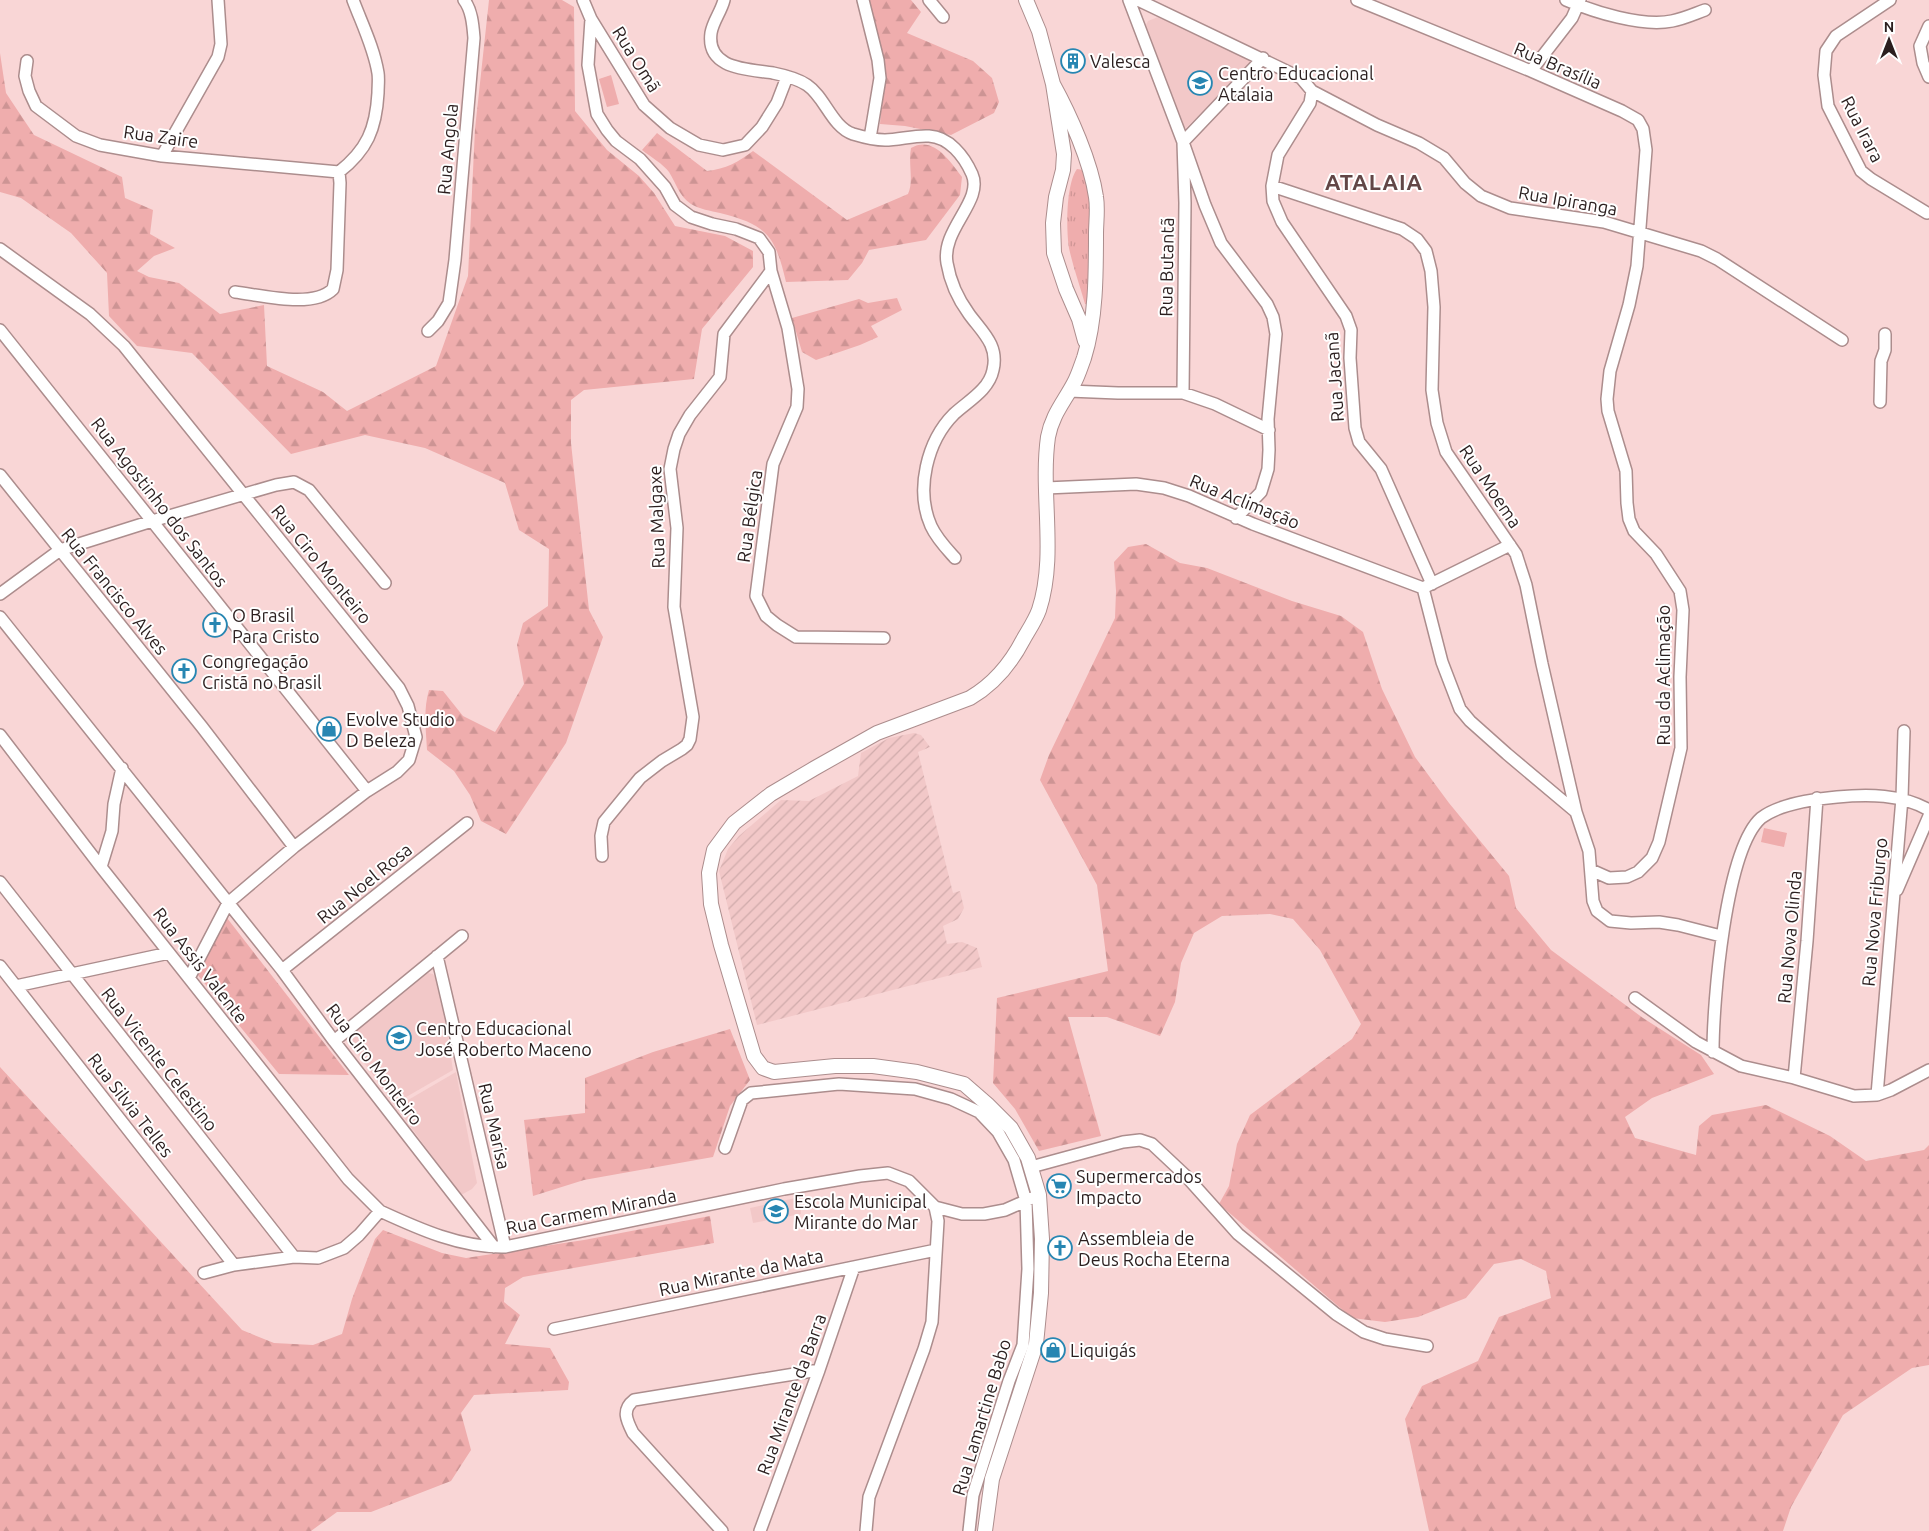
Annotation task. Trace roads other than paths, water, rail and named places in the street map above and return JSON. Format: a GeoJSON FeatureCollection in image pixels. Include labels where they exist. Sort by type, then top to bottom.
{"type":"FeatureCollection","features":[{"type":"Feature","properties":{"kind":"street"},"geometry":{"type":"LineString","coordinates":[[162,156],[218,57],[221,44],[218,0]]}},
{"type":"Feature","properties":{"kind":"street"},"geometry":{"type":"LineString","coordinates":[[234,292],[295,299],[313,299],[323,296],[333,289],[337,270],[339,172],[355,160],[369,138],[375,119],[377,100],[378,75],[353,0]]}},
{"type":"Feature","properties":{"kind":"street","name":"Rua Angola"},"geometry":{"type":"LineString","coordinates":[[428,331],[449,303],[455,260],[473,46],[473,23],[464,0]]}},
{"type":"Feature","properties":{"kind":"street","name":"Rua Omã"},"geometry":{"type":"LineString","coordinates":[[583,0],[591,19],[644,105],[670,128],[699,145],[723,150],[745,145],[762,127],[777,103],[787,77]]}},
{"type":"Feature","properties":{"kind":"street"},"geometry":{"type":"LineString","coordinates":[[724,0],[710,35],[715,54],[720,60],[736,68],[775,73],[807,85],[815,92],[846,131],[885,140],[929,136],[942,139],[957,149],[975,180],[974,191],[948,243],[946,260],[951,284],[968,313],[993,346],[995,358],[993,370],[984,388],[953,415],[941,430],[929,454],[924,480],[925,502],[930,524],[938,539],[955,558]]}},
{"type":"Feature","properties":{"kind":"street"},"geometry":{"type":"LineString","coordinates":[[863,0],[878,60],[880,78],[870,138]]}},
{"type":"Feature","properties":{"kind":"street"},"geometry":{"type":"LineString","coordinates":[[929,0],[943,17]]}},
{"type":"Feature","properties":{"kind":"street"},"geometry":{"type":"LineString","coordinates":[[1026,0],[1039,32],[1053,84],[1064,154],[1063,170],[1052,223],[1054,253],[1066,289],[1079,319],[1086,346]]}},
{"type":"Feature","properties":{"kind":"street"},"geometry":{"type":"LineString","coordinates":[[1129,0],[1183,142],[1204,205],[1221,243],[1267,304],[1273,317],[1276,334],[1268,430],[1268,469],[1261,492],[1236,518]]}},
{"type":"Feature","properties":{"kind":"street","name":"Rua Ipiranga"},"geometry":{"type":"LineString","coordinates":[[1138,0],[1262,58],[1301,78],[1312,91],[1377,126],[1419,143],[1444,158],[1465,183],[1481,196],[1510,208],[1604,222],[1701,251],[1717,258],[1842,340]]}},
{"type":"Feature","properties":{"kind":"street","name":"Rua Brasília"},"geometry":{"type":"LineString","coordinates":[[1357,0],[1531,72],[1638,120],[1643,129],[1646,145],[1640,232]]}},
{"type":"Feature","properties":{"kind":"street"},"geometry":{"type":"LineString","coordinates":[[1566,0],[1579,2],[1610,15],[1641,21],[1671,21],[1705,10]]}},
{"type":"Feature","properties":{"kind":"street","name":"Rua Irara"},"geometry":{"type":"LineString","coordinates":[[1890,0],[1836,36],[1826,51],[1824,74],[1828,106],[1862,171],[1871,180],[1927,213]]}},
{"type":"Feature","properties":{"kind":"street"},"geometry":{"type":"LineString","coordinates":[[1531,72],[1572,18],[1579,2]]}},
{"type":"Feature","properties":{"kind":"street"},"geometry":{"type":"LineString","coordinates":[[591,19],[588,65],[597,114],[607,130],[616,141],[640,159],[664,187],[675,204],[691,217],[736,229],[759,238],[769,252],[770,271]]}},
{"type":"Feature","properties":{"kind":"street"},"geometry":{"type":"LineString","coordinates":[[1929,26],[1923,63],[1929,77]]}},
{"type":"Feature","properties":{"kind":"street"},"geometry":{"type":"LineString","coordinates":[[1183,142],[1262,58]]}},
{"type":"Feature","properties":{"kind":"street","name":"Rua Zaire"},"geometry":{"type":"LineString","coordinates":[[27,61],[25,76],[36,106],[76,136],[100,145],[162,156],[339,172]]}},
{"type":"Feature","properties":{"kind":"street"},"geometry":{"type":"LineString","coordinates":[[985,1531],[992,1479],[1036,1344],[1041,1293],[1042,1239],[1040,1195],[1032,1167],[1011,1128],[964,1084],[917,1072],[873,1066],[835,1066],[774,1072],[762,1068],[754,1056],[721,945],[711,904],[709,873],[714,850],[734,822],[771,794],[877,733],[970,698],[982,691],[1013,659],[1038,612],[1045,588],[1045,471],[1048,436],[1053,418],[1074,382],[1086,346],[1096,290],[1096,198],[1089,167],[1061,98],[1053,84]]}},
{"type":"Feature","properties":{"kind":"street","name":"Rua Jacanã"},"geometry":{"type":"LineString","coordinates":[[1312,91],[1310,103],[1278,155],[1272,186],[1273,201],[1282,222],[1346,316],[1351,330],[1350,358],[1355,428],[1359,442],[1381,469],[1428,586]]}},
{"type":"Feature","properties":{"kind":"street","name":"Rua Butantã"},"geometry":{"type":"LineString","coordinates":[[1183,142],[1185,203],[1183,393]]}},
{"type":"Feature","properties":{"kind":"street"},"geometry":{"type":"LineString","coordinates":[[1063,170],[1079,162],[1089,167]]}},
{"type":"Feature","properties":{"kind":"street","name":"Rua Moema"},"geometry":{"type":"LineString","coordinates":[[1272,186],[1402,230],[1417,239],[1426,251],[1431,270],[1434,307],[1432,390],[1437,423],[1446,452],[1516,554],[1530,599],[1542,664],[1576,812],[1589,851],[1593,900],[1597,911],[1610,921],[1669,924],[1722,936]]}},
{"type":"Feature","properties":{"kind":"street","name":"Rua da Aclimação"},"geometry":{"type":"LineString","coordinates":[[1591,870],[1609,878],[1627,877],[1638,872],[1652,858],[1659,842],[1681,748],[1680,678],[1683,610],[1680,591],[1656,554],[1634,531],[1629,519],[1626,503],[1626,471],[1607,405],[1610,371],[1629,305],[1637,266],[1640,232]]}},
{"type":"Feature","properties":{"kind":"street","name":"Rua Ciro Monteiro"},"geometry":{"type":"LineString","coordinates":[[0,249],[90,314],[124,346],[399,688],[408,706],[416,737],[409,760],[397,772],[367,791],[294,847],[228,903]]}},
{"type":"Feature","properties":{"kind":"street","name":"Rua Bélgica"},"geometry":{"type":"LineString","coordinates":[[770,271],[788,328],[798,389],[798,407],[773,464],[756,596],[766,616],[796,637],[884,638]]}},
{"type":"Feature","properties":{"kind":"street","name":"Rua Malgaxe"},"geometry":{"type":"LineString","coordinates":[[602,856],[601,836],[604,822],[640,778],[682,749],[690,739],[693,717],[674,607],[677,528],[670,469],[679,434],[690,415],[720,377],[724,334],[770,271]]}},
{"type":"Feature","properties":{"kind":"street","name":"Rua Agostinho dos Santos"},"geometry":{"type":"LineString","coordinates":[[0,330],[367,791]]}},
{"type":"Feature","properties":{"kind":"street"},"geometry":{"type":"LineString","coordinates":[[1880,402],[1881,361],[1885,350],[1885,334]]}},
{"type":"Feature","properties":{"kind":"street"},"geometry":{"type":"LineString","coordinates":[[1069,390],[1118,393],[1183,393],[1215,404],[1268,430]]}},
{"type":"Feature","properties":{"kind":"street","name":"Rua Francisco Alves"},"geometry":{"type":"LineString","coordinates":[[0,474],[202,727],[294,847]]}},
{"type":"Feature","properties":{"kind":"street"},"geometry":{"type":"LineString","coordinates":[[0,594],[60,550],[152,520],[288,482],[294,482],[309,490],[385,583]]}},
{"type":"Feature","properties":{"kind":"street","name":"Rua Aclimação"},"geometry":{"type":"LineString","coordinates":[[1046,488],[1136,484],[1164,488],[1189,496],[1236,518],[1428,586]]}},
{"type":"Feature","properties":{"kind":"street"},"geometry":{"type":"LineString","coordinates":[[1510,546],[1428,586],[1442,662],[1460,709],[1470,721],[1576,812]]}},
{"type":"Feature","properties":{"kind":"street","name":"Rua Ciro Monteiro"},"geometry":{"type":"LineString","coordinates":[[2,623],[122,768],[282,970],[334,1041],[500,1247]]}},
{"type":"Feature","properties":{"kind":"street","name":"Rua Nova Friburgo"},"geometry":{"type":"LineString","coordinates":[[1877,1095],[1902,798],[1904,731]]}},
{"type":"Feature","properties":{"kind":"street","name":"Rua Assis Valente"},"geometry":{"type":"LineString","coordinates":[[0,735],[100,867],[348,1179],[380,1211]]}},
{"type":"Feature","properties":{"kind":"street"},"geometry":{"type":"LineString","coordinates":[[100,867],[112,831],[114,804],[122,768]]}},
{"type":"Feature","properties":{"kind":"street"},"geometry":{"type":"LineString","coordinates":[[1713,1052],[1722,936],[1743,845],[1753,827],[1770,812],[1817,798],[1860,795],[1902,798],[1929,810]]}},
{"type":"Feature","properties":{"kind":"street","name":"Rua Nova Olinda"},"geometry":{"type":"LineString","coordinates":[[1794,1078],[1807,940],[1817,798]]}},
{"type":"Feature","properties":{"kind":"street"},"geometry":{"type":"LineString","coordinates":[[1893,901],[1929,816]]}},
{"type":"Feature","properties":{"kind":"street","name":"Rua Noel Rosa"},"geometry":{"type":"LineString","coordinates":[[282,970],[467,823]]}},
{"type":"Feature","properties":{"kind":"street","name":"Rua Vicente Celestino"},"geometry":{"type":"LineString","coordinates":[[0,882],[70,974],[294,1256]]}},
{"type":"Feature","properties":{"kind":"street"},"geometry":{"type":"LineString","coordinates":[[189,978],[228,903]]}},
{"type":"Feature","properties":{"kind":"street"},"geometry":{"type":"LineString","coordinates":[[334,1041],[462,936]]}},
{"type":"Feature","properties":{"kind":"street"},"geometry":{"type":"LineString","coordinates":[[16,986],[169,953]]}},
{"type":"Feature","properties":{"kind":"street","name":"Rua Marisa"},"geometry":{"type":"LineString","coordinates":[[437,956],[500,1247]]}},
{"type":"Feature","properties":{"kind":"street","name":"Rua Silvia Telles"},"geometry":{"type":"LineString","coordinates":[[0,966],[234,1265]]}},
{"type":"Feature","properties":{"kind":"street"},"geometry":{"type":"LineString","coordinates":[[1635,998],[1696,1042],[1741,1066],[1794,1078],[1854,1096],[1877,1095],[1891,1090],[1929,1070]]}},
{"type":"Feature","properties":{"kind":"street"},"geometry":{"type":"LineString","coordinates":[[914,1089],[917,1072]]}},
{"type":"Feature","properties":{"kind":"street","name":"Rua Lamartine Babo"},"geometry":{"type":"LineString","coordinates":[[725,1148],[742,1100],[751,1093],[839,1084],[914,1089],[951,1100],[978,1112],[998,1132],[1014,1160],[1026,1201],[1028,1269],[1023,1345],[1009,1381],[973,1495],[969,1531]]}},
{"type":"Feature","properties":{"kind":"street"},"geometry":{"type":"LineString","coordinates":[[1032,1167],[1123,1142],[1140,1140],[1152,1144],[1185,1175],[1238,1234],[1336,1314],[1364,1332],[1385,1339],[1427,1346]]}},
{"type":"Feature","properties":{"kind":"street","name":"Rua Carmem Miranda"},"geometry":{"type":"LineString","coordinates":[[380,1211],[417,1228],[468,1243],[500,1247],[784,1189],[888,1173],[909,1181],[935,1206],[962,1214],[984,1214],[1005,1210],[1040,1195]]}},
{"type":"Feature","properties":{"kind":"street"},"geometry":{"type":"LineString","coordinates":[[866,1531],[869,1497],[924,1349],[932,1322],[938,1221],[935,1206]]}},
{"type":"Feature","properties":{"kind":"street"},"geometry":{"type":"LineString","coordinates":[[204,1273],[234,1265],[294,1256],[318,1258],[344,1248],[359,1235],[380,1211]]}},
{"type":"Feature","properties":{"kind":"street","name":"Rua Mirante da Mata"},"geometry":{"type":"LineString","coordinates":[[554,1329],[936,1250]]}},
{"type":"Feature","properties":{"kind":"street","name":"Rua Mirante da Barra"},"geometry":{"type":"LineString","coordinates":[[760,1531],[819,1370],[854,1267]]}},
{"type":"Feature","properties":{"kind":"street"},"geometry":{"type":"LineString","coordinates":[[722,1531],[633,1433],[627,1421],[626,1412],[628,1405],[634,1400],[819,1370]]}},
{"type":"Feature","properties":{"kind":"place","name":"Valesca"},"geometry":{"type":"Point","coordinates":[1073,61]}},
{"type":"Feature","properties":{"kind":"place","name":"Centro Educacional Atalaia"},"geometry":{"type":"Point","coordinates":[1200,83]}},
{"type":"Feature","properties":{"kind":"place","name":"O Brasil Para Cristo"},"geometry":{"type":"Point","coordinates":[215,625]}},
{"type":"Feature","properties":{"kind":"place","name":"Congregação Cristã no Brasil"},"geometry":{"type":"Point","coordinates":[184,671]}},
{"type":"Feature","properties":{"kind":"place","name":"Evolve Studio D Beleza"},"geometry":{"type":"Point","coordinates":[329,729]}},
{"type":"Feature","properties":{"kind":"place","name":"Centro Educacional José Roberto Maceno"},"geometry":{"type":"Point","coordinates":[399,1038]}},
{"type":"Feature","properties":{"kind":"place","name":"Supermercados Impacto"},"geometry":{"type":"Point","coordinates":[1059,1186]}},
{"type":"Feature","properties":{"kind":"place","name":"Escola Municipal Mirante do Mar"},"geometry":{"type":"Point","coordinates":[776,1211]}},
{"type":"Feature","properties":{"kind":"place","name":"Assembleia de Deus Rocha Eterna"},"geometry":{"type":"Point","coordinates":[1060,1248]}},
{"type":"Feature","properties":{"kind":"place","name":"Liquigás"},"geometry":{"type":"Point","coordinates":[1053,1350]}},
{"type":"Feature","properties":{"kind":"district","name":"ATALAIA"},"geometry":{"type":"Point","coordinates":[1374,181]}}]}
